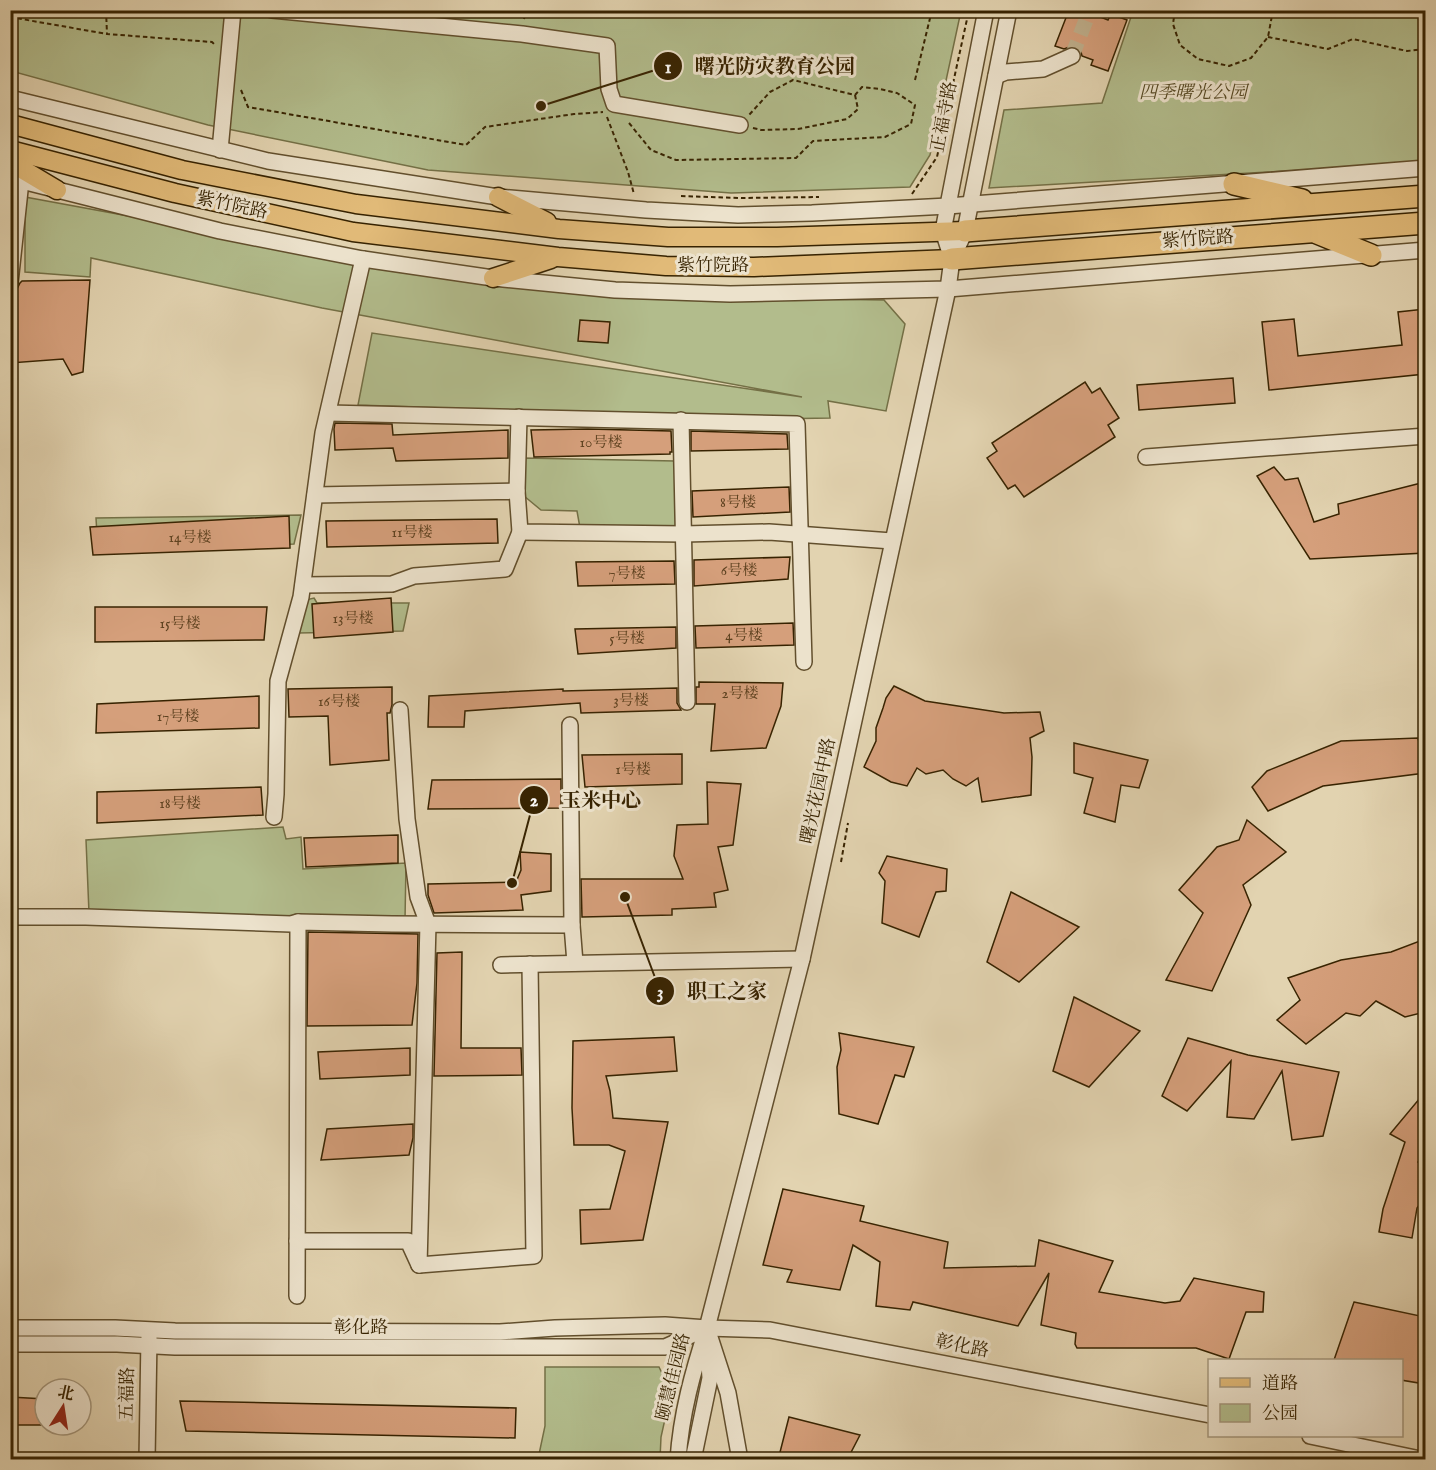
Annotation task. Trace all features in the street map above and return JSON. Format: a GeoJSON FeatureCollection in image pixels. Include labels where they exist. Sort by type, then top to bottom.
{"type":"FeatureCollection","features":[{"type":"Feature","properties":{"kind":"highway"},"geometry":{"type":"LineString","coordinates":[[1234,184],[1320,205]]}},
{"type":"Feature","properties":{"kind":"highway","name":"紫竹院路"},"geometry":{"type":"LineString","coordinates":[[965,231],[1425,196]]}},
{"type":"Feature","properties":{"kind":"highway","name":"紫竹院路"},"geometry":{"type":"LineString","coordinates":[[952,259],[1425,223]]}},
{"type":"Feature","properties":{"kind":"highway"},"geometry":{"type":"LineString","coordinates":[[1314,231],[1371,255]]}},
{"type":"Feature","properties":{"kind":"main road","name":"紫竹院路"},"geometry":{"type":"LineString","coordinates":[[10,124],[182,170],[356,204],[559,229],[668,237],[777,237],[965,231]]}},
{"type":"Feature","properties":{"kind":"main road","name":"紫竹院路"},"geometry":{"type":"LineString","coordinates":[[10,150],[175,193],[353,232],[558,257],[666,266],[754,267],[952,259]]}},
{"type":"Feature","properties":{"kind":"main road"},"geometry":{"type":"LineString","coordinates":[[10,162],[57,190]]}},
{"type":"Feature","properties":{"kind":"main road"},"geometry":{"type":"LineString","coordinates":[[498,197],[559,229]]}},
{"type":"Feature","properties":{"kind":"main road"},"geometry":{"type":"LineString","coordinates":[[493,278],[558,257]]}},
{"type":"Feature","properties":{"kind":"street"},"geometry":{"type":"LineString","coordinates":[[220,150],[233,10]]}},
{"type":"Feature","properties":{"kind":"street"},"geometry":{"type":"LineString","coordinates":[[272,10],[522,33],[607,46],[609,88],[614,104],[740,125]]}},
{"type":"Feature","properties":{"kind":"street","name":"正福寺路"},"geometry":{"type":"LineString","coordinates":[[943,231],[986,10]]}},
{"type":"Feature","properties":{"kind":"street"},"geometry":{"type":"LineString","coordinates":[[952,259],[965,231],[1009,10]]}},
{"type":"Feature","properties":{"kind":"street"},"geometry":{"type":"LineString","coordinates":[[996,76],[1006,72],[1042,69],[1072,56]]}},
{"type":"Feature","properties":{"kind":"street"},"geometry":{"type":"LineString","coordinates":[[10,98],[268,161],[498,197],[646,210],[738,214],[812,213],[948,206],[1425,168]]}},
{"type":"Feature","properties":{"kind":"street"},"geometry":{"type":"LineString","coordinates":[[10,283],[16,180]]}},
{"type":"Feature","properties":{"kind":"street","name":"紫竹院路"},"geometry":{"type":"LineString","coordinates":[[16,180],[220,231],[363,259],[493,278],[615,290],[730,294],[948,289],[1425,250]]}},
{"type":"Feature","properties":{"kind":"street"},"geometry":{"type":"LineString","coordinates":[[943,231],[952,259]]}},
{"type":"Feature","properties":{"kind":"street"},"geometry":{"type":"LineString","coordinates":[[274,817],[278,681],[301,597],[323,433],[363,259]]}},
{"type":"Feature","properties":{"kind":"street","name":"曙光花园中路"},"geometry":{"type":"LineString","coordinates":[[707,1328],[802,959],[948,289],[952,259]]}},
{"type":"Feature","properties":{"kind":"street"},"geometry":{"type":"LineString","coordinates":[[328,413],[796,423],[804,662]]}},
{"type":"Feature","properties":{"kind":"street"},"geometry":{"type":"LineString","coordinates":[[303,585],[392,584],[414,576],[505,569],[520,532],[519,417]]}},
{"type":"Feature","properties":{"kind":"street"},"geometry":{"type":"LineString","coordinates":[[681,420],[687,702]]}},
{"type":"Feature","properties":{"kind":"street"},"geometry":{"type":"LineString","coordinates":[[1146,457],[1425,436]]}},
{"type":"Feature","properties":{"kind":"street"},"geometry":{"type":"LineString","coordinates":[[315,495],[518,491]]}},
{"type":"Feature","properties":{"kind":"street"},"geometry":{"type":"LineString","coordinates":[[520,532],[684,534],[769,532],[892,541]]}},
{"type":"Feature","properties":{"kind":"street"},"geometry":{"type":"LineString","coordinates":[[400,710],[407,819],[417,897],[429,924],[419,1265]]}},
{"type":"Feature","properties":{"kind":"street"},"geometry":{"type":"LineString","coordinates":[[570,724],[572,924],[575,963]]}},
{"type":"Feature","properties":{"kind":"street"},"geometry":{"type":"LineString","coordinates":[[10,917],[291,924],[298,922],[572,924]]}},
{"type":"Feature","properties":{"kind":"street"},"geometry":{"type":"LineString","coordinates":[[297,1296],[298,922]]}},
{"type":"Feature","properties":{"kind":"street"},"geometry":{"type":"LineString","coordinates":[[501,965],[802,959]]}},
{"type":"Feature","properties":{"kind":"street"},"geometry":{"type":"LineString","coordinates":[[419,1265],[534,1256],[530,964]]}},
{"type":"Feature","properties":{"kind":"street"},"geometry":{"type":"LineString","coordinates":[[297,1241],[408,1241],[419,1265]]}},
{"type":"Feature","properties":{"kind":"street","name":"彰化路"},"geometry":{"type":"LineString","coordinates":[[10,1328],[500,1332],[665,1325],[770,1330],[1208,1415]]}},
{"type":"Feature","properties":{"kind":"street"},"geometry":{"type":"LineString","coordinates":[[707,1328],[728,1393],[740,1460]]}},
{"type":"Feature","properties":{"kind":"street","name":"彰化路"},"geometry":{"type":"LineString","coordinates":[[10,1344],[117,1344],[175,1347],[665,1347],[707,1328]]}},
{"type":"Feature","properties":{"kind":"street","name":"颐慧佳园路"},"geometry":{"type":"LineString","coordinates":[[678,1460],[680,1433],[689,1387],[707,1328]]}},
{"type":"Feature","properties":{"kind":"street","name":"颐慧佳园路"},"geometry":{"type":"LineString","coordinates":[[693,1460],[710,1378],[707,1328]]}},
{"type":"Feature","properties":{"kind":"street","name":"五福路"},"geometry":{"type":"LineString","coordinates":[[147,1460],[149,1330]]}},
{"type":"Feature","properties":{"kind":"street"},"geometry":{"type":"LineString","coordinates":[[1315,1437],[1425,1460]]}},
{"type":"Feature","properties":{"kind":"path"},"geometry":{"type":"LineString","coordinates":[[106,10],[107,34]]}},
{"type":"Feature","properties":{"kind":"path"},"geometry":{"type":"LineString","coordinates":[[915,80],[932,10]]}},
{"type":"Feature","properties":{"kind":"path"},"geometry":{"type":"LineString","coordinates":[[911,195],[937,158],[969,10]]}},
{"type":"Feature","properties":{"kind":"path"},"geometry":{"type":"LineString","coordinates":[[1175,10],[1173,24],[1180,45],[1198,59],[1229,66],[1251,58],[1268,38],[1273,10]]}},
{"type":"Feature","properties":{"kind":"path"},"geometry":{"type":"LineString","coordinates":[[10,17],[107,34],[212,42],[228,62]]}},
{"type":"Feature","properties":{"kind":"path"},"geometry":{"type":"LineString","coordinates":[[1268,38],[1328,49],[1353,39],[1407,51],[1425,49]]}},
{"type":"Feature","properties":{"kind":"path"},"geometry":{"type":"LineString","coordinates":[[793,80],[855,95],[858,109],[848,118],[798,129],[761,130],[740,125],[770,92],[793,80]]}},
{"type":"Feature","properties":{"kind":"path"},"geometry":{"type":"LineString","coordinates":[[614,104],[651,150],[676,160],[796,159],[813,141],[885,137],[911,124],[915,105],[897,93],[862,87],[855,95]]}},
{"type":"Feature","properties":{"kind":"path"},"geometry":{"type":"LineString","coordinates":[[240,89],[248,107],[466,145],[485,127],[574,114],[605,112],[634,194]]}},
{"type":"Feature","properties":{"kind":"path"},"geometry":{"type":"LineString","coordinates":[[681,196],[820,197]]}},
{"type":"Feature","properties":{"kind":"green space"},"geometry":{"type":"Polygon","coordinates":[[[10,11],[961,11],[930,155],[910,187],[731,193],[428,170],[208,125],[11,71],[10,11]]]}},
{"type":"Feature","properties":{"kind":"green space","name":"四季曙光公园"},"geometry":{"type":"Polygon","coordinates":[[[1133,11],[1425,11],[1425,163],[989,188],[1004,110],[1102,103],[1133,11]]]}},
{"type":"Feature","properties":{"kind":"green space"},"geometry":{"type":"Polygon","coordinates":[[[25,197],[363,259],[604,296],[884,300],[905,324],[886,411],[828,401],[830,418],[770,419],[358,405],[372,333],[802,397],[322,308],[91,258],[90,277],[25,272],[25,197]]]}},
{"type":"Feature","properties":{"kind":"green space"},"geometry":{"type":"Polygon","coordinates":[[[523,458],[675,461],[677,528],[580,528],[577,511],[541,510],[524,496],[523,458]]]}},
{"type":"Feature","properties":{"kind":"green space"},"geometry":{"type":"Polygon","coordinates":[[[301,515],[294,544],[98,551],[96,518],[301,515]]]}},
{"type":"Feature","properties":{"kind":"green space"},"geometry":{"type":"Polygon","coordinates":[[[314,598],[317,603],[409,603],[403,631],[298,633],[301,601],[314,598]]]}},
{"type":"Feature","properties":{"kind":"green space"},"geometry":{"type":"Polygon","coordinates":[[[283,827],[286,839],[301,837],[303,869],[406,863],[405,920],[89,913],[86,840],[283,827]]]}},
{"type":"Feature","properties":{"kind":"green space"},"geometry":{"type":"Polygon","coordinates":[[[545,1367],[659,1367],[671,1392],[661,1437],[660,1459],[538,1459],[545,1426],[545,1367]]]}},
{"type":"Feature","properties":{"kind":"building"},"geometry":{"type":"Polygon","coordinates":[[[1069,10],[1083,10],[1108,20],[1111,14],[1127,20],[1108,71],[1091,65],[1093,60],[1082,56],[1077,48],[1072,46],[1064,49],[1055,46],[1069,10]]]}},
{"type":"Feature","properties":{"kind":"building"},"geometry":{"type":"Polygon","coordinates":[[[90,280],[83,372],[72,375],[63,359],[10,363],[10,293],[17,289],[22,281],[90,280]]]}},
{"type":"Feature","properties":{"kind":"building"},"geometry":{"type":"Polygon","coordinates":[[[1425,309],[1425,374],[1269,390],[1262,322],[1294,319],[1298,356],[1402,345],[1398,312],[1425,309]]]}},
{"type":"Feature","properties":{"kind":"building"},"geometry":{"type":"Polygon","coordinates":[[[580,320],[610,322],[608,343],[578,341],[580,320]]]}},
{"type":"Feature","properties":{"kind":"building"},"geometry":{"type":"Polygon","coordinates":[[[1233,378],[1235,403],[1139,410],[1137,385],[1233,378]]]}},
{"type":"Feature","properties":{"kind":"building"},"geometry":{"type":"Polygon","coordinates":[[[1085,382],[1092,393],[1100,388],[1119,418],[1108,425],[1115,437],[1024,497],[1015,485],[1008,489],[987,458],[997,451],[992,443],[1085,382]]]}},
{"type":"Feature","properties":{"kind":"building"},"geometry":{"type":"Polygon","coordinates":[[[335,423],[392,424],[393,435],[508,430],[508,458],[396,461],[393,448],[335,450],[335,423]]]}},
{"type":"Feature","properties":{"kind":"building"},"geometry":{"type":"Polygon","coordinates":[[[531,430],[671,431],[672,452],[670,454],[534,457],[531,430]]]}},
{"type":"Feature","properties":{"kind":"building"},"geometry":{"type":"Polygon","coordinates":[[[691,431],[787,434],[788,449],[691,451],[691,431]]]}},
{"type":"Feature","properties":{"kind":"building"},"geometry":{"type":"Polygon","coordinates":[[[1274,467],[1285,480],[1298,478],[1314,522],[1339,514],[1338,504],[1425,482],[1425,553],[1310,559],[1257,476],[1274,467]]]}},
{"type":"Feature","properties":{"kind":"building"},"geometry":{"type":"Polygon","coordinates":[[[789,487],[790,512],[693,517],[692,491],[789,487]]]}},
{"type":"Feature","properties":{"kind":"building"},"geometry":{"type":"Polygon","coordinates":[[[289,516],[290,548],[93,555],[90,527],[289,516]]]}},
{"type":"Feature","properties":{"kind":"building"},"geometry":{"type":"Polygon","coordinates":[[[497,519],[498,543],[327,547],[326,521],[497,519]]]}},
{"type":"Feature","properties":{"kind":"building"},"geometry":{"type":"Polygon","coordinates":[[[790,557],[788,579],[694,586],[694,560],[790,557]]]}},
{"type":"Feature","properties":{"kind":"building"},"geometry":{"type":"Polygon","coordinates":[[[674,561],[675,584],[578,586],[576,562],[674,561]]]}},
{"type":"Feature","properties":{"kind":"building"},"geometry":{"type":"Polygon","coordinates":[[[391,598],[393,632],[314,638],[312,604],[391,598]]]}},
{"type":"Feature","properties":{"kind":"building"},"geometry":{"type":"Polygon","coordinates":[[[95,607],[267,607],[264,640],[95,642],[95,607]]]}},
{"type":"Feature","properties":{"kind":"building"},"geometry":{"type":"Polygon","coordinates":[[[793,623],[794,645],[696,648],[695,626],[793,623]]]}},
{"type":"Feature","properties":{"kind":"building"},"geometry":{"type":"Polygon","coordinates":[[[676,627],[676,648],[578,654],[575,629],[676,627]]]}},
{"type":"Feature","properties":{"kind":"building"},"geometry":{"type":"Polygon","coordinates":[[[699,682],[783,683],[781,706],[766,748],[711,751],[715,704],[696,704],[696,687],[699,687],[699,682]]]}},
{"type":"Feature","properties":{"kind":"building"},"geometry":{"type":"Polygon","coordinates":[[[894,686],[925,701],[1004,713],[1040,712],[1044,731],[1030,738],[1031,795],[982,802],[978,778],[966,786],[943,770],[926,774],[917,768],[907,786],[891,782],[864,767],[876,741],[876,728],[886,698],[894,686]]]}},
{"type":"Feature","properties":{"kind":"building"},"geometry":{"type":"Polygon","coordinates":[[[392,687],[392,705],[390,713],[387,713],[389,760],[330,765],[328,716],[289,717],[288,689],[392,687]]]}},
{"type":"Feature","properties":{"kind":"building"},"geometry":{"type":"Polygon","coordinates":[[[677,688],[677,703],[681,710],[581,713],[580,703],[465,711],[464,727],[428,727],[429,696],[563,689],[563,691],[677,688]]]}},
{"type":"Feature","properties":{"kind":"building"},"geometry":{"type":"Polygon","coordinates":[[[259,696],[259,728],[96,733],[97,704],[259,696]]]}},
{"type":"Feature","properties":{"kind":"building"},"geometry":{"type":"Polygon","coordinates":[[[1418,738],[1425,773],[1323,786],[1268,811],[1252,787],[1267,771],[1341,741],[1418,738]]]}},
{"type":"Feature","properties":{"kind":"building"},"geometry":{"type":"Polygon","coordinates":[[[1074,743],[1148,760],[1139,788],[1121,785],[1115,822],[1084,813],[1093,778],[1074,773],[1074,743]]]}},
{"type":"Feature","properties":{"kind":"building"},"geometry":{"type":"Polygon","coordinates":[[[682,754],[682,784],[585,787],[582,755],[682,754]]]}},
{"type":"Feature","properties":{"kind":"building"},"geometry":{"type":"Polygon","coordinates":[[[561,779],[561,808],[428,809],[432,780],[561,779]]]}},
{"type":"Feature","properties":{"kind":"building"},"geometry":{"type":"Polygon","coordinates":[[[707,782],[741,784],[733,845],[718,847],[728,890],[714,893],[716,907],[672,909],[672,915],[582,917],[581,879],[683,879],[674,856],[677,825],[708,824],[707,782]]]}},
{"type":"Feature","properties":{"kind":"building"},"geometry":{"type":"Polygon","coordinates":[[[261,787],[263,815],[97,823],[97,792],[261,787]]]}},
{"type":"Feature","properties":{"kind":"building"},"geometry":{"type":"Polygon","coordinates":[[[1247,820],[1286,852],[1243,885],[1251,905],[1212,991],[1166,980],[1203,913],[1179,890],[1217,847],[1239,840],[1247,820]]]}},
{"type":"Feature","properties":{"kind":"building"},"geometry":{"type":"Polygon","coordinates":[[[398,835],[398,863],[306,867],[304,838],[398,835]]]}},
{"type":"Feature","properties":{"kind":"building"},"geometry":{"type":"Polygon","coordinates":[[[520,852],[551,854],[551,891],[521,895],[523,910],[434,913],[428,895],[428,884],[516,882],[521,870],[520,852]]]}},
{"type":"Feature","properties":{"kind":"building"},"geometry":{"type":"Polygon","coordinates":[[[887,856],[947,869],[946,891],[936,892],[919,937],[882,923],[885,881],[879,873],[887,856]]]}},
{"type":"Feature","properties":{"kind":"building"},"geometry":{"type":"Polygon","coordinates":[[[1011,892],[1079,927],[1019,982],[987,962],[1011,892]]]}},
{"type":"Feature","properties":{"kind":"building"},"geometry":{"type":"Polygon","coordinates":[[[308,932],[418,934],[417,983],[412,1025],[307,1026],[308,932]]]}},
{"type":"Feature","properties":{"kind":"building"},"geometry":{"type":"Polygon","coordinates":[[[1425,939],[1425,1012],[1405,1017],[1376,1001],[1360,1016],[1346,1013],[1306,1044],[1277,1020],[1300,1000],[1288,978],[1341,960],[1391,952],[1425,939]]]}},
{"type":"Feature","properties":{"kind":"building"},"geometry":{"type":"Polygon","coordinates":[[[462,952],[461,1048],[521,1048],[522,1075],[434,1076],[437,953],[462,952]]]}},
{"type":"Feature","properties":{"kind":"building"},"geometry":{"type":"Polygon","coordinates":[[[1074,997],[1140,1031],[1089,1087],[1053,1071],[1074,997]]]}},
{"type":"Feature","properties":{"kind":"building"},"geometry":{"type":"Polygon","coordinates":[[[839,1033],[914,1047],[904,1077],[895,1075],[878,1124],[839,1114],[837,1067],[841,1050],[839,1033]]]}},
{"type":"Feature","properties":{"kind":"building"},"geometry":{"type":"Polygon","coordinates":[[[674,1037],[677,1071],[606,1076],[613,1118],[668,1122],[643,1240],[581,1244],[580,1210],[610,1209],[625,1151],[609,1145],[574,1145],[573,1041],[674,1037]]]}},
{"type":"Feature","properties":{"kind":"building"},"geometry":{"type":"Polygon","coordinates":[[[1188,1038],[1248,1055],[1339,1072],[1323,1136],[1292,1140],[1282,1071],[1254,1119],[1227,1117],[1231,1061],[1187,1111],[1162,1096],[1188,1038]]]}},
{"type":"Feature","properties":{"kind":"building"},"geometry":{"type":"Polygon","coordinates":[[[410,1048],[410,1075],[320,1079],[318,1052],[410,1048]]]}},
{"type":"Feature","properties":{"kind":"building"},"geometry":{"type":"Polygon","coordinates":[[[1425,1092],[1425,1151],[1418,1162],[1425,1167],[1425,1197],[1417,1208],[1412,1238],[1379,1232],[1383,1209],[1405,1142],[1390,1134],[1425,1092]]]}},
{"type":"Feature","properties":{"kind":"building"},"geometry":{"type":"Polygon","coordinates":[[[413,1124],[409,1155],[321,1160],[327,1129],[413,1124]]]}},
{"type":"Feature","properties":{"kind":"building"},"geometry":{"type":"Polygon","coordinates":[[[783,1189],[864,1206],[860,1221],[948,1242],[944,1268],[1035,1266],[1039,1240],[1113,1261],[1099,1292],[1165,1303],[1180,1301],[1194,1278],[1264,1292],[1263,1312],[1246,1312],[1229,1359],[1196,1348],[1077,1348],[1076,1333],[1041,1325],[1049,1273],[1018,1326],[913,1302],[910,1310],[876,1306],[880,1262],[853,1245],[840,1290],[787,1282],[792,1270],[763,1265],[783,1189]]]}},
{"type":"Feature","properties":{"kind":"building"},"geometry":{"type":"Polygon","coordinates":[[[1354,1302],[1425,1317],[1425,1384],[1403,1380],[1403,1359],[1334,1359],[1354,1302]]]}},
{"type":"Feature","properties":{"kind":"building"},"geometry":{"type":"Polygon","coordinates":[[[10,1397],[33,1398],[33,1425],[10,1425],[10,1397]]]}},
{"type":"Feature","properties":{"kind":"building"},"geometry":{"type":"Polygon","coordinates":[[[180,1401],[516,1408],[515,1438],[186,1431],[180,1401]]]}},
{"type":"Feature","properties":{"kind":"building"},"geometry":{"type":"Polygon","coordinates":[[[789,1417],[860,1435],[847,1460],[778,1460],[789,1417]]]}},
{"type":"Feature","properties":{"kind":"tunnel"},"geometry":{"type":"LineString","coordinates":[[1072,56],[1090,10]]}},
{"type":"Feature","properties":{"kind":"place","name":"曙光防灾教育公园"},"geometry":{"type":"Point","coordinates":[541,106]}},
{"type":"Feature","properties":{"kind":"place","name":"玉米中心"},"geometry":{"type":"Point","coordinates":[512,883]}},
{"type":"Feature","properties":{"kind":"place","name":"职工之家"},"geometry":{"type":"Point","coordinates":[625,897]}}]}
